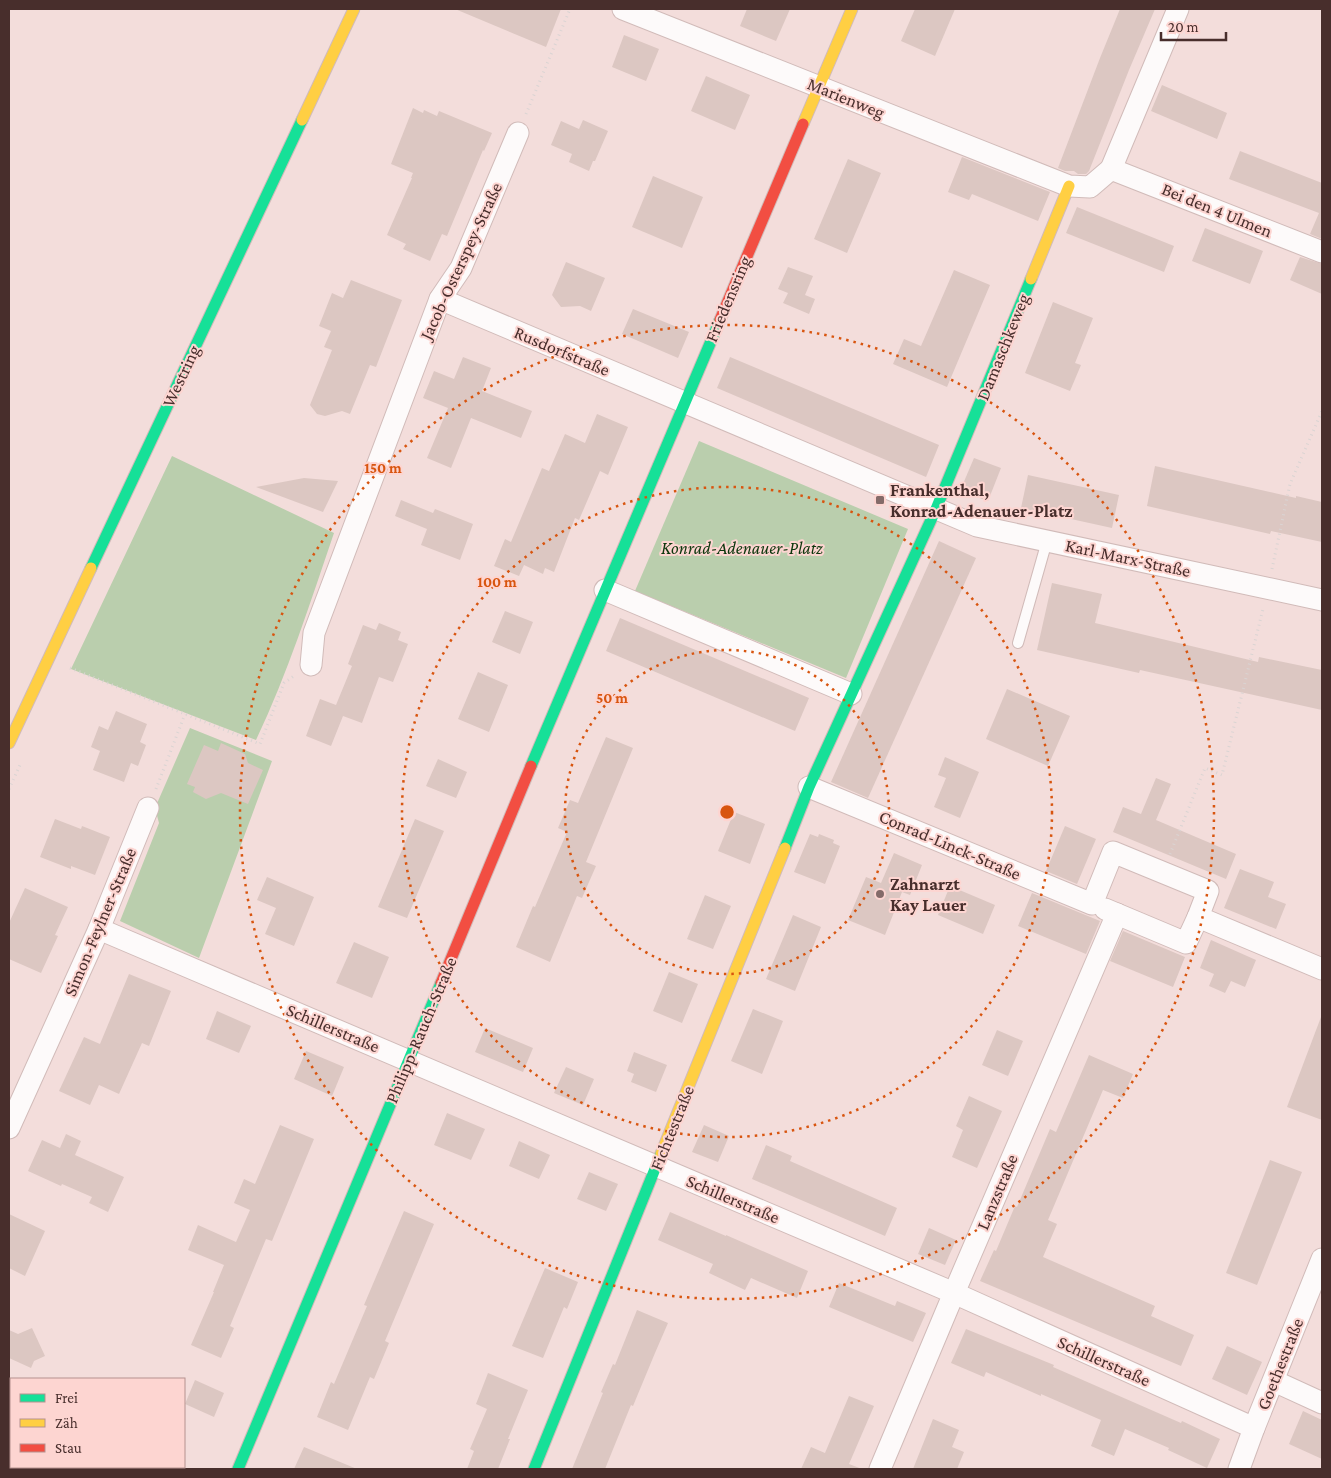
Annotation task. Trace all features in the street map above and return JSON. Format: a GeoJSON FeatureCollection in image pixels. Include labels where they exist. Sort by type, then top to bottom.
{"type":"FeatureCollection","features":[{"type":"Feature","properties":{"kind":"street","name":"Westring"},"geometry":{"type":"LineString","coordinates":[[9,743],[354,9]]}},
{"type":"Feature","properties":{"kind":"street","name":"Marienweg"},"geometry":{"type":"LineString","coordinates":[[623,9],[1069,186]]}},
{"type":"Feature","properties":{"kind":"street","name":"Friedensring"},"geometry":{"type":"LineString","coordinates":[[605,590],[852,9]]}},
{"type":"Feature","properties":{"kind":"street"},"geometry":{"type":"LineString","coordinates":[[1069,186],[1090,187],[1111,169],[1178,9]]}},
{"type":"Feature","properties":{"kind":"street","name":"Jacob-Osterspey-Straße"},"geometry":{"type":"LineString","coordinates":[[311,665],[314,633],[440,300],[461,268],[518,133]]}},
{"type":"Feature","properties":{"kind":"street","name":"Bei den 4 Ulmen"},"geometry":{"type":"LineString","coordinates":[[1111,169],[1322,252]]}},
{"type":"Feature","properties":{"kind":"street","name":"Damaschkeweg"},"geometry":{"type":"LineString","coordinates":[[936,509],[1069,186]]}},
{"type":"Feature","properties":{"kind":"street","name":"Rusdorfstraße"},"geometry":{"type":"LineString","coordinates":[[440,300],[685,402]]}},
{"type":"Feature","properties":{"kind":"street"},"geometry":{"type":"LineString","coordinates":[[685,402],[936,509],[809,786]]}},
{"type":"Feature","properties":{"kind":"street","name":"Karl-Marx-Straße"},"geometry":{"type":"LineString","coordinates":[[936,509],[977,526],[1322,600]]}},
{"type":"Feature","properties":{"kind":"street"},"geometry":{"type":"LineString","coordinates":[[605,590],[851,694]]}},
{"type":"Feature","properties":{"kind":"street","name":"Philipp-Rauch-Straße"},"geometry":{"type":"LineString","coordinates":[[238,1469],[605,590]]}},
{"type":"Feature","properties":{"kind":"street","name":"Conrad-Linck-Straße"},"geometry":{"type":"LineString","coordinates":[[809,786],[1092,904],[1117,914],[1186,943],[1208,891],[1113,852],[1092,904]]}},
{"type":"Feature","properties":{"kind":"street","name":"Fichtestraße"},"geometry":{"type":"LineString","coordinates":[[534,1469],[809,786]]}},
{"type":"Feature","properties":{"kind":"street","name":"Simon-Feylner-Straße"},"geometry":{"type":"LineString","coordinates":[[9,1128],[99,928],[148,808]]}},
{"type":"Feature","properties":{"kind":"street","name":"Lanzstraße"},"geometry":{"type":"LineString","coordinates":[[880,1469],[1117,914]]}},
{"type":"Feature","properties":{"kind":"street"},"geometry":{"type":"LineString","coordinates":[[1198,917],[1322,970]]}},
{"type":"Feature","properties":{"kind":"street","name":"Schillerstraße"},"geometry":{"type":"LineString","coordinates":[[99,928],[954,1293],[1254,1428]]}},
{"type":"Feature","properties":{"kind":"street","name":"Goethestraße"},"geometry":{"type":"LineString","coordinates":[[1240,1469],[1254,1428],[1322,1259]]}},
{"type":"Feature","properties":{"kind":"street"},"geometry":{"type":"LineString","coordinates":[[1274,1381],[1322,1403]]}},
{"type":"Feature","properties":{"kind":"lane"},"geometry":{"type":"LineString","coordinates":[[1018,643],[1047,541]]}},
{"type":"Feature","properties":{"kind":"path"},"geometry":{"type":"LineString","coordinates":[[518,133],[570,9]]}},
{"type":"Feature","properties":{"kind":"path"},"geometry":{"type":"LineString","coordinates":[[1163,872],[1205,768],[1222,774],[1268,588],[1290,484],[1322,411]]}},
{"type":"Feature","properties":{"kind":"path"},"geometry":{"type":"LineString","coordinates":[[66,666],[260,744],[284,683],[311,665]]}},
{"type":"Feature","properties":{"kind":"path"},"geometry":{"type":"LineString","coordinates":[[148,808],[185,714]]}},
{"type":"Feature","properties":{"kind":"green space","name":"Konrad-Adenauer-Platz"},"geometry":{"type":"Polygon","coordinates":[[[699,441],[908,529],[846,678],[635,591],[699,441]]]}},
{"type":"Feature","properties":{"kind":"green space"},"geometry":{"type":"Polygon","coordinates":[[[172,456],[334,533],[288,664],[256,740],[71,669],[172,456]]]}},
{"type":"Feature","properties":{"kind":"green space"},"geometry":{"type":"Polygon","coordinates":[[[190,728],[272,761],[199,958],[120,921],[159,823],[155,808],[190,728]]]}},
{"type":"Feature","properties":{"kind":"building"},"geometry":{"type":"Polygon","coordinates":[[[455,9],[561,9],[546,47],[455,9]]]}},
{"type":"Feature","properties":{"kind":"building"},"geometry":{"type":"Polygon","coordinates":[[[747,9],[790,9],[776,41],[740,26],[747,9]]]}},
{"type":"Feature","properties":{"kind":"building"},"geometry":{"type":"Polygon","coordinates":[[[915,9],[955,9],[935,56],[901,41],[915,9]]]}},
{"type":"Feature","properties":{"kind":"building"},"geometry":{"type":"Polygon","coordinates":[[[1120,9],[1155,9],[1089,171],[1086,174],[1078,174],[1074,171],[1065,171],[1058,168],[1120,9]]]}},
{"type":"Feature","properties":{"kind":"building"},"geometry":{"type":"Polygon","coordinates":[[[624,35],[659,49],[646,81],[612,67],[624,35]]]}},
{"type":"Feature","properties":{"kind":"building"},"geometry":{"type":"Polygon","coordinates":[[[706,76],[750,95],[735,130],[691,111],[706,76]]]}},
{"type":"Feature","properties":{"kind":"building"},"geometry":{"type":"Polygon","coordinates":[[[1162,85],[1227,113],[1217,139],[1151,111],[1162,85]]]}},
{"type":"Feature","properties":{"kind":"building"},"geometry":{"type":"Polygon","coordinates":[[[413,108],[423,113],[424,110],[437,116],[439,111],[492,133],[447,236],[442,234],[430,261],[403,249],[406,244],[387,235],[412,178],[413,173],[391,164],[413,108]]]}},
{"type":"Feature","properties":{"kind":"building"},"geometry":{"type":"Polygon","coordinates":[[[583,120],[608,131],[589,171],[569,162],[572,154],[551,145],[561,121],[579,129],[583,120]]]}},
{"type":"Feature","properties":{"kind":"building"},"geometry":{"type":"Polygon","coordinates":[[[1240,151],[1322,183],[1322,239],[1310,234],[1319,213],[1229,179],[1240,151]]]}},
{"type":"Feature","properties":{"kind":"building"},"geometry":{"type":"Polygon","coordinates":[[[962,157],[1050,192],[1038,221],[972,194],[969,200],[948,192],[962,157]]]}},
{"type":"Feature","properties":{"kind":"building"},"geometry":{"type":"Polygon","coordinates":[[[848,159],[881,173],[847,253],[814,239],[848,159]]]}},
{"type":"Feature","properties":{"kind":"building"},"geometry":{"type":"Polygon","coordinates":[[[653,176],[703,197],[682,248],[632,227],[653,176]]]}},
{"type":"Feature","properties":{"kind":"building"},"geometry":{"type":"Polygon","coordinates":[[[1077,207],[1174,246],[1164,272],[1066,233],[1077,207]]]}},
{"type":"Feature","properties":{"kind":"building"},"geometry":{"type":"Polygon","coordinates":[[[1205,228],[1263,251],[1250,284],[1192,261],[1205,228]]]}},
{"type":"Feature","properties":{"kind":"building"},"geometry":{"type":"Polygon","coordinates":[[[1300,257],[1322,264],[1322,294],[1290,280],[1300,257]]]}},
{"type":"Feature","properties":{"kind":"building"},"geometry":{"type":"Polygon","coordinates":[[[566,262],[605,278],[591,311],[580,306],[561,307],[552,295],[566,262]]]}},
{"type":"Feature","properties":{"kind":"building"},"geometry":{"type":"Polygon","coordinates":[[[788,267],[813,276],[805,295],[815,299],[809,314],[783,303],[788,293],[778,289],[788,267]]]}},
{"type":"Feature","properties":{"kind":"building"},"geometry":{"type":"Polygon","coordinates":[[[954,270],[990,285],[947,387],[893,364],[904,339],[921,346],[954,270]]]}},
{"type":"Feature","properties":{"kind":"building"},"geometry":{"type":"Polygon","coordinates":[[[351,280],[402,300],[376,367],[370,365],[350,414],[342,411],[325,416],[317,414],[310,405],[332,350],[324,347],[331,331],[319,326],[332,293],[343,298],[351,280]]]}},
{"type":"Feature","properties":{"kind":"building"},"geometry":{"type":"Polygon","coordinates":[[[1053,302],[1093,318],[1075,363],[1081,365],[1070,391],[1025,373],[1053,302]]]}},
{"type":"Feature","properties":{"kind":"building"},"geometry":{"type":"Polygon","coordinates":[[[633,309],[689,332],[678,358],[622,334],[633,309]]]}},
{"type":"Feature","properties":{"kind":"building"},"geometry":{"type":"Polygon","coordinates":[[[463,357],[491,368],[482,391],[532,411],[521,438],[471,418],[451,468],[427,458],[448,408],[423,398],[434,371],[454,379],[463,357]]]}},
{"type":"Feature","properties":{"kind":"building"},"geometry":{"type":"Polygon","coordinates":[[[730,357],[939,445],[926,477],[717,388],[730,357]]]}},
{"type":"Feature","properties":{"kind":"building"},"geometry":{"type":"Polygon","coordinates":[[[597,414],[628,427],[608,475],[600,471],[579,520],[575,518],[554,572],[545,568],[543,574],[524,565],[519,576],[494,566],[505,539],[511,542],[542,468],[549,471],[565,434],[585,443],[597,414]]]}},
{"type":"Feature","properties":{"kind":"building"},"geometry":{"type":"Polygon","coordinates":[[[974,458],[1001,468],[988,501],[960,491],[974,458]]]}},
{"type":"Feature","properties":{"kind":"building"},"geometry":{"type":"Polygon","coordinates":[[[1155,466],[1296,498],[1296,496],[1322,502],[1322,542],[1271,531],[1270,534],[1147,506],[1155,466]]]}},
{"type":"Feature","properties":{"kind":"building"},"geometry":{"type":"Polygon","coordinates":[[[1028,475],[1119,495],[1112,528],[1021,508],[1028,475]]]}},
{"type":"Feature","properties":{"kind":"building"},"geometry":{"type":"Polygon","coordinates":[[[304,478],[338,481],[323,512],[256,487],[304,478]]]}},
{"type":"Feature","properties":{"kind":"building"},"geometry":{"type":"Polygon","coordinates":[[[401,500],[433,513],[435,509],[473,524],[460,560],[421,545],[427,529],[395,516],[401,500]]]}},
{"type":"Feature","properties":{"kind":"building"},"geometry":{"type":"Polygon","coordinates":[[[939,541],[976,558],[868,798],[831,782],[939,541]]]}},
{"type":"Feature","properties":{"kind":"building"},"geometry":{"type":"Polygon","coordinates":[[[1052,583],[1102,594],[1095,623],[1258,662],[1259,657],[1322,670],[1322,710],[1140,670],[1139,673],[1037,650],[1052,583]]]}},
{"type":"Feature","properties":{"kind":"building"},"geometry":{"type":"Polygon","coordinates":[[[505,611],[533,622],[520,654],[492,642],[505,611]]]}},
{"type":"Feature","properties":{"kind":"building"},"geometry":{"type":"Polygon","coordinates":[[[620,618],[809,698],[795,731],[606,651],[620,618]]]}},
{"type":"Feature","properties":{"kind":"building"},"geometry":{"type":"Polygon","coordinates":[[[379,623],[401,632],[398,640],[408,644],[393,682],[379,677],[362,723],[343,716],[331,746],[306,736],[320,699],[336,705],[352,666],[348,664],[363,625],[376,630],[379,623]]]}},
{"type":"Feature","properties":{"kind":"building"},"geometry":{"type":"Polygon","coordinates":[[[478,672],[508,685],[489,732],[458,719],[478,672]]]}},
{"type":"Feature","properties":{"kind":"building"},"geometry":{"type":"Polygon","coordinates":[[[1007,689],[1070,716],[1048,766],[986,739],[1007,689]]]}},
{"type":"Feature","properties":{"kind":"building"},"geometry":{"type":"Polygon","coordinates":[[[116,711],[147,724],[140,742],[146,745],[138,766],[131,763],[124,782],[93,770],[100,751],[91,747],[99,726],[108,730],[116,711]]]}},
{"type":"Feature","properties":{"kind":"building"},"geometry":{"type":"Polygon","coordinates":[[[606,737],[633,748],[586,862],[596,866],[582,898],[577,896],[550,962],[516,947],[567,832],[558,828],[570,800],[578,803],[606,737]]]}},
{"type":"Feature","properties":{"kind":"building"},"geometry":{"type":"Polygon","coordinates":[[[221,743],[245,754],[248,763],[263,770],[248,804],[221,793],[206,799],[193,792],[195,787],[187,784],[204,745],[218,751],[221,743]]]}},
{"type":"Feature","properties":{"kind":"building"},"geometry":{"type":"Polygon","coordinates":[[[945,757],[979,772],[960,818],[934,807],[946,778],[938,775],[945,757]]]}},
{"type":"Feature","properties":{"kind":"building"},"geometry":{"type":"Polygon","coordinates":[[[438,759],[467,772],[456,798],[426,786],[438,759]]]}},
{"type":"Feature","properties":{"kind":"building"},"geometry":{"type":"Polygon","coordinates":[[[1156,778],[1171,784],[1156,820],[1236,854],[1226,879],[1113,832],[1123,807],[1141,814],[1156,778]]]}},
{"type":"Feature","properties":{"kind":"building"},"geometry":{"type":"Polygon","coordinates":[[[734,812],[765,824],[750,864],[718,851],[734,812]]]}},
{"type":"Feature","properties":{"kind":"building"},"geometry":{"type":"Polygon","coordinates":[[[55,819],[81,829],[82,826],[110,837],[95,875],[71,866],[71,869],[40,857],[55,819]]]}},
{"type":"Feature","properties":{"kind":"building"},"geometry":{"type":"Polygon","coordinates":[[[415,819],[444,831],[407,918],[378,907],[415,819]]]}},
{"type":"Feature","properties":{"kind":"building"},"geometry":{"type":"Polygon","coordinates":[[[1065,826],[1096,839],[1077,884],[1046,871],[1065,826]]]}},
{"type":"Feature","properties":{"kind":"building"},"geometry":{"type":"Polygon","coordinates":[[[810,834],[818,837],[819,834],[834,840],[833,843],[840,846],[825,884],[794,872],[810,834]]]}},
{"type":"Feature","properties":{"kind":"building","name":"Zahnarzt Kay Lauer"},"geometry":{"type":"Polygon","coordinates":[[[894,853],[922,865],[910,895],[902,892],[885,935],[848,920],[866,877],[881,883],[894,853]]]}},
{"type":"Feature","properties":{"kind":"building"},"geometry":{"type":"Polygon","coordinates":[[[1240,869],[1274,882],[1268,897],[1286,904],[1276,929],[1224,908],[1240,869]]]}},
{"type":"Feature","properties":{"kind":"building"},"geometry":{"type":"Polygon","coordinates":[[[267,877],[314,897],[294,946],[265,934],[276,908],[257,900],[267,877]]]}},
{"type":"Feature","properties":{"kind":"building"},"geometry":{"type":"Polygon","coordinates":[[[950,886],[995,905],[983,934],[938,915],[950,886]]]}},
{"type":"Feature","properties":{"kind":"building"},"geometry":{"type":"Polygon","coordinates":[[[25,888],[68,907],[55,935],[58,936],[41,973],[9,959],[9,923],[25,888]]]}},
{"type":"Feature","properties":{"kind":"building"},"geometry":{"type":"Polygon","coordinates":[[[1032,893],[1100,921],[1086,954],[1018,926],[1032,893]]]}},
{"type":"Feature","properties":{"kind":"building"},"geometry":{"type":"Polygon","coordinates":[[[705,895],[731,906],[713,949],[687,939],[705,895]]]}},
{"type":"Feature","properties":{"kind":"building"},"geometry":{"type":"Polygon","coordinates":[[[793,915],[821,927],[795,991],[766,979],[793,915]]]}},
{"type":"Feature","properties":{"kind":"building"},"geometry":{"type":"Polygon","coordinates":[[[1123,931],[1185,957],[1173,987],[1110,961],[1123,931]]]}},
{"type":"Feature","properties":{"kind":"building"},"geometry":{"type":"Polygon","coordinates":[[[1211,940],[1256,960],[1245,987],[1231,981],[1225,993],[1209,986],[1214,974],[1200,968],[1211,940]]]}},
{"type":"Feature","properties":{"kind":"building"},"geometry":{"type":"Polygon","coordinates":[[[354,942],[389,957],[372,998],[336,983],[354,942]]]}},
{"type":"Feature","properties":{"kind":"building"},"geometry":{"type":"Polygon","coordinates":[[[669,972],[698,984],[682,1023],[653,1011],[669,972]]]}},
{"type":"Feature","properties":{"kind":"building"},"geometry":{"type":"Polygon","coordinates":[[[129,974],[171,991],[149,1046],[142,1043],[119,1094],[99,1085],[90,1105],[59,1091],[84,1037],[100,1044],[129,974]]]}},
{"type":"Feature","properties":{"kind":"building"},"geometry":{"type":"Polygon","coordinates":[[[753,1009],[783,1021],[762,1074],[731,1061],[753,1009]]]}},
{"type":"Feature","properties":{"kind":"building"},"geometry":{"type":"Polygon","coordinates":[[[217,1011],[251,1026],[239,1053],[206,1039],[217,1011]]]}},
{"type":"Feature","properties":{"kind":"building"},"geometry":{"type":"Polygon","coordinates":[[[1322,1018],[1322,1120],[1287,1107],[1322,1018]]]}},
{"type":"Feature","properties":{"kind":"building"},"geometry":{"type":"Polygon","coordinates":[[[485,1028],[533,1048],[523,1072],[475,1052],[485,1028]]]}},
{"type":"Feature","properties":{"kind":"building"},"geometry":{"type":"Polygon","coordinates":[[[997,1030],[1023,1041],[1008,1076],[982,1065],[997,1030]]]}},
{"type":"Feature","properties":{"kind":"building"},"geometry":{"type":"Polygon","coordinates":[[[306,1051],[344,1067],[332,1096],[294,1079],[306,1051]]]}},
{"type":"Feature","properties":{"kind":"building"},"geometry":{"type":"Polygon","coordinates":[[[634,1052],[667,1065],[656,1092],[631,1082],[634,1074],[627,1071],[634,1052]]]}},
{"type":"Feature","properties":{"kind":"building"},"geometry":{"type":"Polygon","coordinates":[[[1089,1055],[1133,1074],[1123,1098],[1103,1090],[1048,1220],[1057,1224],[1043,1257],[1155,1306],[1151,1316],[1194,1335],[1181,1366],[980,1281],[994,1250],[996,1251],[1015,1206],[1017,1207],[1050,1129],[1056,1132],[1089,1055]]]}},
{"type":"Feature","properties":{"kind":"building"},"geometry":{"type":"Polygon","coordinates":[[[566,1067],[594,1079],[583,1105],[554,1093],[566,1067]]]}},
{"type":"Feature","properties":{"kind":"building"},"geometry":{"type":"Polygon","coordinates":[[[969,1096],[1002,1111],[977,1168],[952,1157],[963,1130],[956,1126],[969,1096]]]}},
{"type":"Feature","properties":{"kind":"building"},"geometry":{"type":"Polygon","coordinates":[[[447,1113],[485,1129],[471,1160],[434,1145],[447,1113]]]}},
{"type":"Feature","properties":{"kind":"building"},"geometry":{"type":"Polygon","coordinates":[[[280,1125],[314,1139],[272,1241],[266,1239],[230,1326],[234,1328],[221,1358],[191,1345],[224,1265],[188,1250],[198,1225],[236,1242],[250,1210],[234,1203],[244,1179],[255,1184],[280,1125]]]}},
{"type":"Feature","properties":{"kind":"building"},"geometry":{"type":"Polygon","coordinates":[[[704,1125],[729,1136],[718,1162],[692,1152],[704,1125]]]}},
{"type":"Feature","properties":{"kind":"building"},"geometry":{"type":"Polygon","coordinates":[[[66,1134],[81,1141],[75,1155],[124,1177],[108,1212],[89,1203],[92,1197],[28,1171],[42,1140],[60,1148],[66,1134]]]}},
{"type":"Feature","properties":{"kind":"building"},"geometry":{"type":"Polygon","coordinates":[[[519,1141],[550,1155],[539,1179],[509,1166],[519,1141]]]}},
{"type":"Feature","properties":{"kind":"building"},"geometry":{"type":"Polygon","coordinates":[[[766,1145],[792,1156],[790,1161],[897,1208],[885,1236],[752,1179],[766,1145]]]}},
{"type":"Feature","properties":{"kind":"building"},"geometry":{"type":"Polygon","coordinates":[[[1270,1160],[1302,1172],[1257,1285],[1226,1273],[1270,1160]]]}},
{"type":"Feature","properties":{"kind":"building"},"geometry":{"type":"Polygon","coordinates":[[[589,1172],[618,1184],[606,1211],[577,1199],[589,1172]]]}},
{"type":"Feature","properties":{"kind":"building"},"geometry":{"type":"Polygon","coordinates":[[[404,1211],[434,1224],[385,1341],[389,1343],[374,1379],[370,1377],[348,1430],[317,1417],[331,1382],[334,1384],[367,1306],[364,1305],[404,1211]]]}},
{"type":"Feature","properties":{"kind":"building"},"geometry":{"type":"Polygon","coordinates":[[[670,1212],[808,1271],[797,1298],[751,1278],[745,1290],[709,1273],[713,1264],[658,1240],[670,1212]]]}},
{"type":"Feature","properties":{"kind":"building"},"geometry":{"type":"Polygon","coordinates":[[[9,1214],[45,1231],[25,1276],[9,1268],[9,1214]]]}},
{"type":"Feature","properties":{"kind":"building"},"geometry":{"type":"Polygon","coordinates":[[[929,1228],[956,1240],[945,1265],[918,1254],[929,1228]]]}},
{"type":"Feature","properties":{"kind":"building"},"geometry":{"type":"Polygon","coordinates":[[[545,1268],[578,1282],[567,1309],[564,1307],[543,1358],[512,1346],[545,1268]]]}},
{"type":"Feature","properties":{"kind":"building"},"geometry":{"type":"Polygon","coordinates":[[[839,1283],[895,1306],[897,1301],[926,1313],[913,1342],[829,1307],[839,1283]]]}},
{"type":"Feature","properties":{"kind":"building"},"geometry":{"type":"Polygon","coordinates":[[[637,1310],[668,1323],[605,1469],[572,1469],[603,1393],[601,1392],[613,1364],[615,1365],[637,1310]]]}},
{"type":"Feature","properties":{"kind":"building"},"geometry":{"type":"Polygon","coordinates":[[[32,1328],[45,1356],[34,1361],[31,1368],[9,1358],[9,1330],[18,1334],[32,1328]]]}},
{"type":"Feature","properties":{"kind":"building"},"geometry":{"type":"Polygon","coordinates":[[[966,1329],[1054,1365],[1053,1367],[1220,1439],[1207,1468],[1168,1450],[1169,1448],[1125,1429],[1114,1456],[1091,1446],[1101,1420],[986,1372],[984,1377],[951,1363],[966,1329]]]}},
{"type":"Feature","properties":{"kind":"building"},"geometry":{"type":"Polygon","coordinates":[[[1227,1346],[1262,1362],[1247,1395],[1212,1379],[1227,1346]]]}},
{"type":"Feature","properties":{"kind":"building"},"geometry":{"type":"Polygon","coordinates":[[[488,1373],[528,1390],[498,1469],[467,1469],[474,1451],[470,1449],[487,1409],[476,1404],[488,1373]]]}},
{"type":"Feature","properties":{"kind":"building"},"geometry":{"type":"Polygon","coordinates":[[[195,1380],[224,1393],[214,1417],[185,1404],[195,1380]]]}},
{"type":"Feature","properties":{"kind":"building"},"geometry":{"type":"Polygon","coordinates":[[[849,1396],[874,1406],[849,1464],[862,1469],[801,1469],[811,1447],[825,1453],[849,1396]]]}},
{"type":"Feature","properties":{"kind":"building"},"geometry":{"type":"Polygon","coordinates":[[[1303,1411],[1322,1420],[1322,1459],[1289,1444],[1303,1411]]]}},
{"type":"Feature","properties":{"kind":"building"},"geometry":{"type":"Polygon","coordinates":[[[933,1419],[959,1430],[952,1447],[964,1452],[957,1469],[913,1469],[933,1419]]]}},
{"type":"Feature","properties":{"kind":"building"},"geometry":{"type":"Polygon","coordinates":[[[304,1447],[357,1469],[294,1469],[304,1447]]]}},
{"type":"Feature","properties":{"kind":"traffic: fast"},"geometry":{"type":"LineString","coordinates":[[91,568],[302,120]]}},
{"type":"Feature","properties":{"kind":"traffic: fast"},"geometry":{"type":"LineString","coordinates":[[785,848],[809,787],[936,509],[1031,279]]}},
{"type":"Feature","properties":{"kind":"traffic: fast"},"geometry":{"type":"LineString","coordinates":[[531,766],[720,320]]}},
{"type":"Feature","properties":{"kind":"traffic: fast"},"geometry":{"type":"LineString","coordinates":[[238,1469],[441,983]]}},
{"type":"Feature","properties":{"kind":"traffic: fast"},"geometry":{"type":"LineString","coordinates":[[534,1469],[661,1154]]}},
{"type":"Feature","properties":{"kind":"traffic: slow"},"geometry":{"type":"LineString","coordinates":[[302,120],[354,9]]}},
{"type":"Feature","properties":{"kind":"traffic: slow"},"geometry":{"type":"LineString","coordinates":[[803,124],[852,9]]}},
{"type":"Feature","properties":{"kind":"traffic: slow"},"geometry":{"type":"LineString","coordinates":[[1031,279],[1069,186]]}},
{"type":"Feature","properties":{"kind":"traffic: slow"},"geometry":{"type":"LineString","coordinates":[[9,743],[91,568]]}},
{"type":"Feature","properties":{"kind":"traffic: slow"},"geometry":{"type":"LineString","coordinates":[[661,1154],[785,848]]}},
{"type":"Feature","properties":{"kind":"traffic: jam"},"geometry":{"type":"LineString","coordinates":[[720,320],[803,124]]}},
{"type":"Feature","properties":{"kind":"traffic: jam"},"geometry":{"type":"LineString","coordinates":[[441,983],[531,766]]}},
{"type":"Feature","properties":{"kind":"place","name":"Frankenthal, Konrad-Adenauer-Platz"},"geometry":{"type":"Point","coordinates":[880,500]}},
{"type":"Feature","properties":{"kind":"place","name":"Zahnarzt Kay Lauer"},"geometry":{"type":"Point","coordinates":[880,894]}}]}
